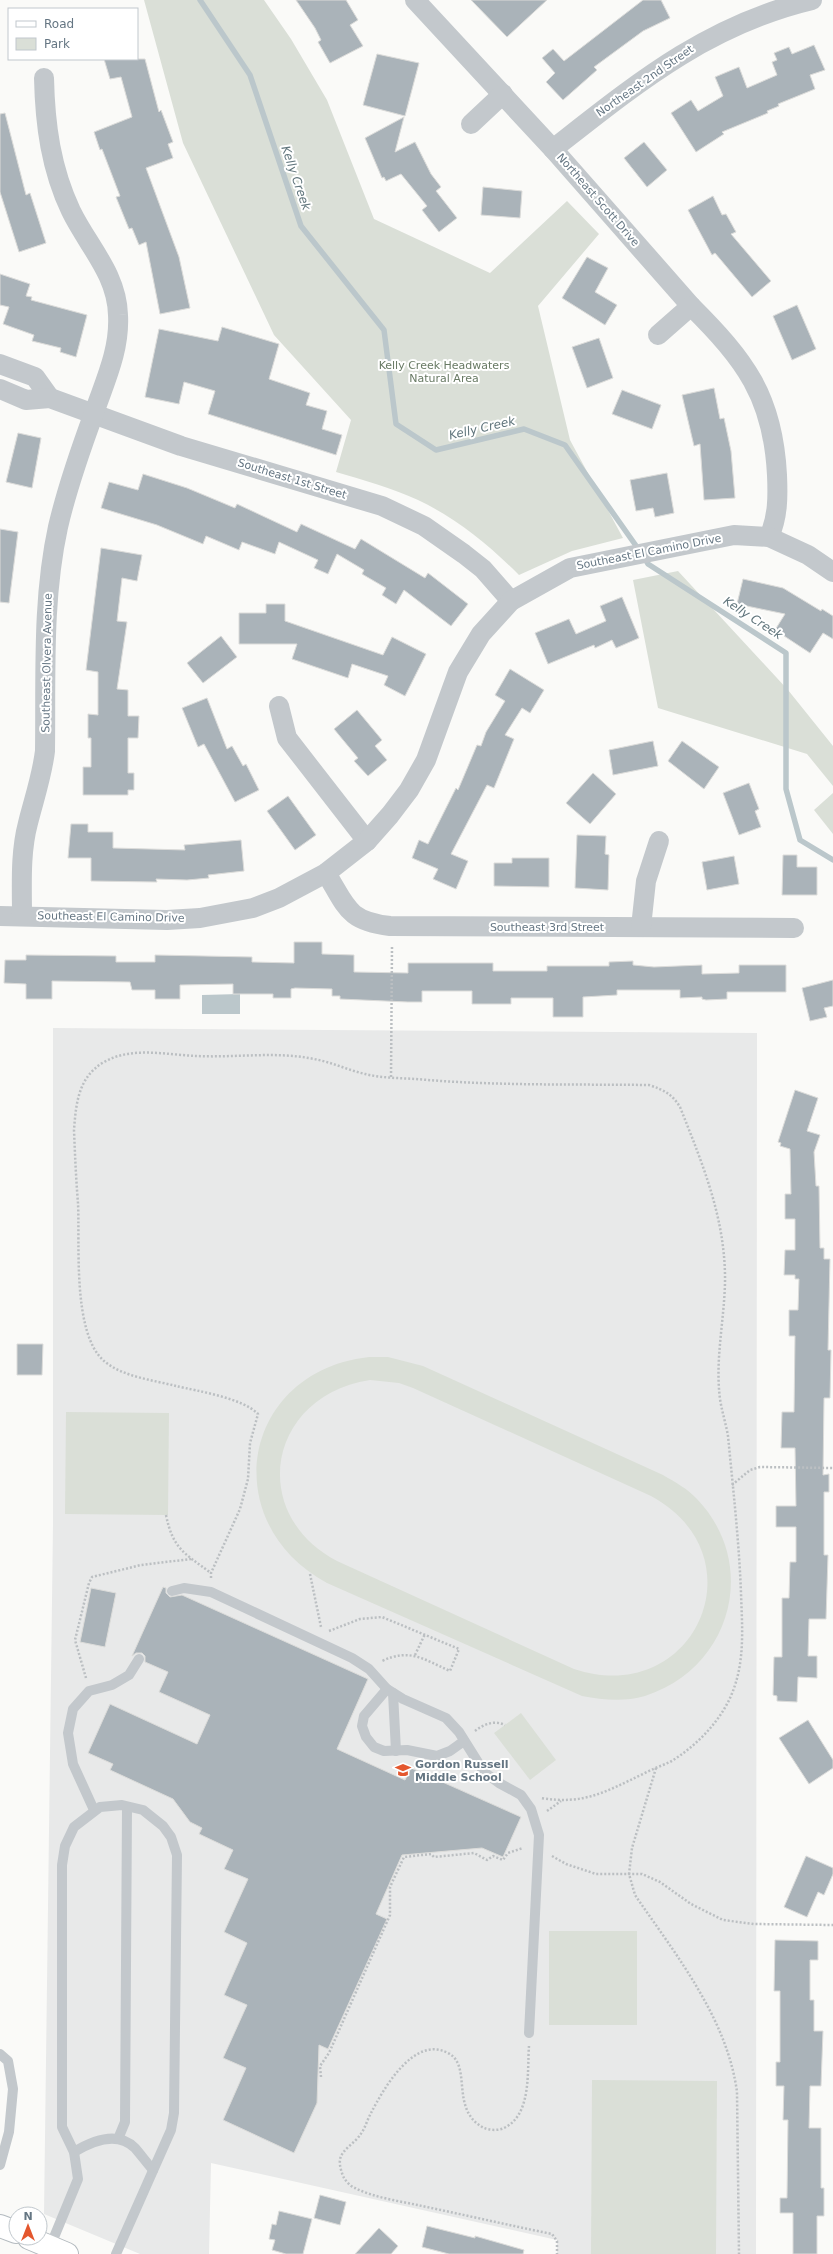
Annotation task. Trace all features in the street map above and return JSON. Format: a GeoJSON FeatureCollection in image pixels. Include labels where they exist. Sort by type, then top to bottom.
{"type":"FeatureCollection","features":[{"type":"Feature","properties":{"kind":"main road"},"geometry":{"type":"LineString","coordinates":[[48,2246],[59,2250]]}},
{"type":"Feature","properties":{"kind":"street","name":"Northeast Scott Drive"},"geometry":{"type":"LineString","coordinates":[[415,0],[553,149],[736,354],[755,384],[767,411],[776,453],[778,492],[775,522],[769,537]]}},
{"type":"Feature","properties":{"kind":"street","name":"Northeast 2nd Street"},"geometry":{"type":"LineString","coordinates":[[553,149],[627,91],[698,44],[756,16],[812,0]]}},
{"type":"Feature","properties":{"kind":"street","name":"Southeast Olvera Avenue"},"geometry":{"type":"LineString","coordinates":[[22,916],[24,845],[28,823],[42,775],[45,751],[49,580],[58,528],[71,478],[114,357],[118,336],[118,314],[115,293],[108,273],[72,211],[54,164],[45,116],[44,78]]}},
{"type":"Feature","properties":{"kind":"street"},"geometry":{"type":"LineString","coordinates":[[471,124],[503,94]]}},
{"type":"Feature","properties":{"kind":"street"},"geometry":{"type":"LineString","coordinates":[[658,335],[692,306]]}},
{"type":"Feature","properties":{"kind":"street"},"geometry":{"type":"LineString","coordinates":[[0,364],[35,377],[50,398]]}},
{"type":"Feature","properties":{"kind":"street","name":"Southeast 1st Street"},"geometry":{"type":"LineString","coordinates":[[0,389],[26,400],[50,398],[181,446],[382,506],[424,526],[464,554],[483,569],[511,601]]}},
{"type":"Feature","properties":{"kind":"street","name":"Southeast El Camino Drive"},"geometry":{"type":"LineString","coordinates":[[0,916],[167,920],[200,918],[253,908],[279,898],[326,873],[367,841],[390,815],[409,790],[426,760],[458,672],[481,634],[511,601],[570,568],[734,535],[769,537],[808,555],[833,572]]}},
{"type":"Feature","properties":{"kind":"street"},"geometry":{"type":"LineString","coordinates":[[279,706],[287,738],[367,841]]}},
{"type":"Feature","properties":{"kind":"street"},"geometry":{"type":"LineString","coordinates":[[641,927],[646,881],[659,841]]}},
{"type":"Feature","properties":{"kind":"street","name":"Southeast 3rd Street"},"geometry":{"type":"LineString","coordinates":[[326,873],[348,909],[358,919],[371,924],[390,926],[794,928]]}},
{"type":"Feature","properties":{"kind":"lane"},"geometry":{"type":"LineString","coordinates":[[172,1591],[184,1588],[211,1592],[352,1658],[369,1669],[390,1691],[446,1718],[464,1741],[484,1772],[499,1783],[521,1795],[531,1809],[539,1835],[530,2033]]}},
{"type":"Feature","properties":{"kind":"lane"},"geometry":{"type":"LineString","coordinates":[[94,1810],[73,1764],[68,1733],[73,1709],[89,1691],[112,1685],[129,1675],[139,1659]]}},
{"type":"Feature","properties":{"kind":"lane"},"geometry":{"type":"LineString","coordinates":[[390,1691],[396,1752]]}},
{"type":"Feature","properties":{"kind":"lane"},"geometry":{"type":"LineString","coordinates":[[390,1691],[364,1716],[362,1726],[366,1737],[374,1747],[384,1752],[407,1750],[427,1756],[437,1756],[450,1752],[464,1741]]}},
{"type":"Feature","properties":{"kind":"lane"},"geometry":{"type":"LineString","coordinates":[[59,2250],[78,2179],[74,2152],[62,2126],[62,1865],[64,1846],[74,1827],[94,1810],[100,1807],[127,1807],[143,1810],[163,1826],[171,1838],[177,1856],[174,2113],[171,2130],[116,2254]]}},
{"type":"Feature","properties":{"kind":"lane"},"geometry":{"type":"LineString","coordinates":[[118,2139],[125,2122],[127,1807]]}},
{"type":"Feature","properties":{"kind":"lane"},"geometry":{"type":"LineString","coordinates":[[0,2054],[8,2061],[13,2089],[9,2132],[0,2165]]}},
{"type":"Feature","properties":{"kind":"lane"},"geometry":{"type":"LineString","coordinates":[[74,2152],[101,2139],[118,2139],[134,2147],[153,2170]]}},
{"type":"Feature","properties":{"kind":"path"},"geometry":{"type":"LineString","coordinates":[[391,1077],[392,946]]}},
{"type":"Feature","properties":{"kind":"path"},"geometry":{"type":"LineString","coordinates":[[211,1592],[211,1573],[240,1509],[248,1479],[250,1443],[258,1414],[254,1409],[235,1402],[126,1373],[104,1361],[88,1335],[85,1324],[79,1270],[74,1130],[75,1111],[80,1088],[88,1075],[104,1062],[125,1055],[142,1053],[215,1056],[282,1056],[314,1059],[366,1074],[391,1077],[539,1086],[649,1085],[664,1090],[674,1098],[680,1108],[709,1183],[722,1240],[725,1281],[718,1367],[720,1399],[728,1434],[740,1570],[743,1627],[740,1665],[734,1689],[717,1720],[695,1744],[670,1762],[605,1792],[580,1800],[562,1801],[521,1795]]}},
{"type":"Feature","properties":{"kind":"path"},"geometry":{"type":"LineString","coordinates":[[732,1485],[750,1470],[760,1467],[833,1468]]}},
{"type":"Feature","properties":{"kind":"path"},"geometry":{"type":"LineString","coordinates":[[166,1514],[173,1540],[177,1546],[191,1559],[211,1573]]}},
{"type":"Feature","properties":{"kind":"path"},"geometry":{"type":"LineString","coordinates":[[89,1691],[75,1640],[89,1583],[92,1577],[141,1566],[191,1559]]}},
{"type":"Feature","properties":{"kind":"path"},"geometry":{"type":"LineString","coordinates":[[310,1574],[323,1634],[353,1621],[382,1617],[459,1649],[450,1671],[415,1655],[397,1655],[369,1669]]}},
{"type":"Feature","properties":{"kind":"path"},"geometry":{"type":"LineString","coordinates":[[415,1655],[425,1634]]}},
{"type":"Feature","properties":{"kind":"path"},"geometry":{"type":"LineString","coordinates":[[464,1741],[486,1724],[499,1723],[505,1725]]}},
{"type":"Feature","properties":{"kind":"path"},"geometry":{"type":"LineString","coordinates":[[656,1768],[632,1848],[629,1874],[635,1895],[712,2014],[734,2070],[737,2092],[739,2254]]}},
{"type":"Feature","properties":{"kind":"path"},"geometry":{"type":"LineString","coordinates":[[321,2078],[320,2066],[329,2053],[390,1915],[390,1887],[404,1857],[431,1854],[434,1857],[474,1853],[487,1860],[493,1856],[503,1860],[508,1853],[520,1850],[526,1846],[536,1824]]}},
{"type":"Feature","properties":{"kind":"path"},"geometry":{"type":"LineString","coordinates":[[539,1835],[552,1857],[566,1864],[596,1874],[642,1874],[660,1882],[692,1904],[723,1920],[754,1924],[833,1925]]}},
{"type":"Feature","properties":{"kind":"path"},"geometry":{"type":"LineString","coordinates":[[530,2033],[525,2103],[513,2121],[504,2129],[489,2130],[477,2124],[464,2104],[460,2072],[456,2060],[449,2053],[431,2049],[416,2054],[404,2065],[376,2106],[360,2135],[343,2153],[340,2160],[344,2178],[353,2188],[401,2201],[552,2234],[557,2241],[557,2254]]}},
{"type":"Feature","properties":{"kind":"shaded area"},"geometry":{"type":"Polygon","coordinates":[[[240,994],[240,1014],[202,1014],[202,995],[240,994]]]}},
{"type":"Feature","properties":{"kind":"shaded area","name":"Gordon Russell Middle School"},"geometry":{"type":"Polygon","coordinates":[[[53,1028],[757,1033],[756,2254],[557,2254],[557,2240],[211,2163],[209,2254],[140,2254],[48,2216],[48,2206],[44,2206],[53,1524],[53,1028]]]}},
{"type":"Feature","properties":{"kind":"green space","name":"Kelly Creek Headwaters Natural Area"},"geometry":{"type":"Polygon","coordinates":[[[144,0],[264,0],[291,39],[327,100],[374,219],[490,273],[567,201],[599,234],[538,306],[570,440],[623,538],[572,551],[519,575],[472,533],[432,507],[377,484],[336,472],[351,420],[274,335],[183,143],[144,0]]]}},
{"type":"Feature","properties":{"kind":"green space"},"geometry":{"type":"Polygon","coordinates":[[[678,571],[788,690],[833,746],[833,786],[807,754],[658,708],[633,580],[678,571]]]}},
{"type":"Feature","properties":{"kind":"green space"},"geometry":{"type":"Polygon","coordinates":[[[833,793],[833,834],[814,810],[833,793]]]}},
{"type":"Feature","properties":{"kind":"green space"},"geometry":{"type":"Polygon","coordinates":[[[369,1357],[388,1357],[423,1366],[663,1475],[690,1492],[716,1525],[728,1554],[731,1583],[727,1612],[716,1639],[698,1663],[675,1682],[645,1696],[637,1698],[614,1700],[598,1699],[582,1696],[327,1583],[291,1556],[268,1524],[258,1488],[258,1452],[270,1419],[293,1390],[326,1368],[369,1357]],[[370,1380],[336,1390],[309,1408],[291,1431],[282,1458],[281,1487],[290,1515],[308,1540],[337,1561],[574,1669],[617,1676],[653,1667],[681,1648],[700,1620],[707,1588],[703,1554],[685,1522],[651,1496],[399,1383],[370,1380]]]}},
{"type":"Feature","properties":{"kind":"green space"},"geometry":{"type":"Polygon","coordinates":[[[66,1412],[169,1413],[168,1515],[65,1514],[66,1412]]]}},
{"type":"Feature","properties":{"kind":"green space"},"geometry":{"type":"Polygon","coordinates":[[[521,1713],[556,1760],[530,1780],[494,1733],[521,1713]]]}},
{"type":"Feature","properties":{"kind":"green space"},"geometry":{"type":"Polygon","coordinates":[[[549,1931],[637,1931],[637,2025],[549,2025],[549,1931]]]}},
{"type":"Feature","properties":{"kind":"green space"},"geometry":{"type":"Polygon","coordinates":[[[592,2080],[717,2081],[716,2254],[591,2254],[592,2080]]]}},
{"type":"Feature","properties":{"kind":"building"},"geometry":{"type":"Polygon","coordinates":[[[296,0],[346,0],[358,20],[350,25],[363,46],[330,63],[318,42],[321,40],[315,28],[296,0]]]}},
{"type":"Feature","properties":{"kind":"building"},"geometry":{"type":"Polygon","coordinates":[[[471,0],[547,0],[507,37],[471,0]]]}},
{"type":"Feature","properties":{"kind":"building"},"geometry":{"type":"Polygon","coordinates":[[[643,0],[661,0],[670,18],[643,31],[594,67],[597,70],[563,100],[546,82],[555,73],[542,58],[553,49],[564,61],[643,0]]]}},
{"type":"Feature","properties":{"kind":"building"},"geometry":{"type":"Polygon","coordinates":[[[814,45],[825,70],[810,75],[815,89],[778,104],[779,106],[767,111],[768,113],[722,132],[724,134],[696,152],[671,113],[691,100],[698,111],[723,96],[715,77],[739,67],[747,88],[777,75],[772,62],[777,60],[774,53],[789,47],[792,54],[814,45]]]}},
{"type":"Feature","properties":{"kind":"building"},"geometry":{"type":"Polygon","coordinates":[[[377,54],[419,63],[405,116],[363,105],[377,54]]]}},
{"type":"Feature","properties":{"kind":"building"},"geometry":{"type":"Polygon","coordinates":[[[145,59],[159,112],[161,110],[173,142],[168,144],[173,158],[146,168],[179,257],[190,308],[160,314],[146,242],[139,245],[132,228],[129,229],[116,197],[120,196],[102,149],[100,150],[94,132],[132,117],[121,77],[110,79],[104,60],[145,59]]]}},
{"type":"Feature","properties":{"kind":"building"},"geometry":{"type":"Polygon","coordinates":[[[5,113],[26,195],[30,193],[46,243],[19,252],[0,192],[0,114],[5,113]]]}},
{"type":"Feature","properties":{"kind":"building"},"geometry":{"type":"Polygon","coordinates":[[[404,117],[395,152],[415,142],[431,174],[441,187],[436,191],[457,218],[439,232],[422,210],[427,206],[401,174],[386,181],[384,177],[382,178],[365,138],[404,117]]]}},
{"type":"Feature","properties":{"kind":"building"},"geometry":{"type":"Polygon","coordinates":[[[644,142],[667,170],[647,187],[624,158],[644,142]]]}},
{"type":"Feature","properties":{"kind":"building"},"geometry":{"type":"Polygon","coordinates":[[[483,187],[522,191],[520,218],[481,215],[483,187]]]}},
{"type":"Feature","properties":{"kind":"building"},"geometry":{"type":"Polygon","coordinates":[[[713,196],[722,215],[726,214],[736,232],[731,234],[771,281],[752,297],[715,253],[712,255],[688,210],[713,196]]]}},
{"type":"Feature","properties":{"kind":"building"},"geometry":{"type":"Polygon","coordinates":[[[587,257],[608,268],[595,292],[617,305],[605,325],[562,298],[587,257]]]}},
{"type":"Feature","properties":{"kind":"building"},"geometry":{"type":"Polygon","coordinates":[[[0,274],[30,284],[26,296],[32,297],[31,300],[87,315],[76,357],[60,352],[61,348],[32,341],[34,335],[3,324],[9,307],[0,305],[0,274]]]}},
{"type":"Feature","properties":{"kind":"building"},"geometry":{"type":"Polygon","coordinates":[[[797,305],[816,349],[792,360],[773,316],[797,305]]]}},
{"type":"Feature","properties":{"kind":"building"},"geometry":{"type":"Polygon","coordinates":[[[222,327],[279,344],[269,379],[310,393],[306,405],[327,411],[322,429],[342,435],[336,455],[208,414],[215,391],[184,382],[179,404],[145,397],[159,329],[218,341],[222,327]]]}},
{"type":"Feature","properties":{"kind":"building"},"geometry":{"type":"Polygon","coordinates":[[[599,338],[613,378],[587,388],[572,347],[599,338]]]}},
{"type":"Feature","properties":{"kind":"building"},"geometry":{"type":"Polygon","coordinates":[[[714,388],[720,419],[724,418],[731,451],[735,498],[704,500],[700,444],[694,446],[682,395],[714,388]]]}},
{"type":"Feature","properties":{"kind":"building"},"geometry":{"type":"Polygon","coordinates":[[[622,390],[661,405],[652,429],[612,414],[622,390]]]}},
{"type":"Feature","properties":{"kind":"building"},"geometry":{"type":"Polygon","coordinates":[[[18,433],[41,438],[32,488],[6,482],[18,433]]]}},
{"type":"Feature","properties":{"kind":"building"},"geometry":{"type":"Polygon","coordinates":[[[667,473],[674,513],[655,517],[653,508],[636,511],[630,480],[667,473]]]}},
{"type":"Feature","properties":{"kind":"building"},"geometry":{"type":"Polygon","coordinates":[[[143,474],[187,488],[235,508],[237,504],[297,532],[301,524],[355,549],[361,539],[425,578],[428,573],[468,604],[451,626],[404,590],[396,604],[382,595],[386,588],[362,574],[364,570],[337,554],[328,574],[314,568],[318,560],[279,542],[275,554],[242,542],[239,550],[206,536],[203,544],[157,525],[101,508],[109,482],[138,490],[143,474]]]}},
{"type":"Feature","properties":{"kind":"building"},"geometry":{"type":"Polygon","coordinates":[[[0,529],[18,532],[9,603],[0,602],[0,529]]]}},
{"type":"Feature","properties":{"kind":"building"},"geometry":{"type":"Polygon","coordinates":[[[101,548],[142,555],[137,581],[122,578],[117,621],[127,622],[117,689],[128,690],[128,716],[139,716],[138,738],[128,738],[128,773],[134,773],[134,790],[128,790],[128,795],[83,795],[83,767],[91,767],[91,738],[88,738],[88,714],[98,715],[98,672],[86,670],[101,548]]]}},
{"type":"Feature","properties":{"kind":"building"},"geometry":{"type":"Polygon","coordinates":[[[743,579],[783,588],[821,611],[822,609],[833,616],[833,639],[823,633],[810,653],[775,630],[785,614],[737,604],[743,579]]]}},
{"type":"Feature","properties":{"kind":"building"},"geometry":{"type":"Polygon","coordinates":[[[622,597],[639,638],[616,648],[612,640],[595,648],[594,645],[548,664],[535,633],[569,619],[576,634],[606,621],[600,606],[622,597]]]}},
{"type":"Feature","properties":{"kind":"building"},"geometry":{"type":"Polygon","coordinates":[[[266,604],[285,604],[285,621],[383,655],[392,637],[426,654],[405,696],[384,685],[388,676],[352,664],[348,678],[292,659],[297,644],[239,644],[239,613],[266,613],[266,604]]]}},
{"type":"Feature","properties":{"kind":"building"},"geometry":{"type":"Polygon","coordinates":[[[221,636],[237,657],[203,683],[187,663],[221,636]]]}},
{"type":"Feature","properties":{"kind":"building"},"geometry":{"type":"Polygon","coordinates":[[[510,669],[544,690],[530,713],[522,708],[505,735],[514,739],[494,788],[487,785],[451,854],[468,861],[456,889],[433,879],[438,869],[412,858],[419,840],[428,844],[456,788],[458,790],[477,745],[481,746],[486,732],[505,701],[495,695],[510,669]]]}},
{"type":"Feature","properties":{"kind":"building"},"geometry":{"type":"Polygon","coordinates":[[[207,698],[227,749],[232,746],[243,766],[246,764],[259,790],[235,802],[204,744],[198,747],[182,708],[207,698]]]}},
{"type":"Feature","properties":{"kind":"building"},"geometry":{"type":"Polygon","coordinates":[[[357,710],[382,740],[375,746],[387,760],[368,776],[354,761],[358,758],[334,729],[357,710]]]}},
{"type":"Feature","properties":{"kind":"building"},"geometry":{"type":"Polygon","coordinates":[[[653,741],[658,766],[613,775],[609,750],[653,741]]]}},
{"type":"Feature","properties":{"kind":"building"},"geometry":{"type":"Polygon","coordinates":[[[682,741],[719,767],[704,789],[668,761],[682,741]]]}},
{"type":"Feature","properties":{"kind":"building"},"geometry":{"type":"Polygon","coordinates":[[[593,773],[616,794],[590,824],[566,803],[593,773]]]}},
{"type":"Feature","properties":{"kind":"building"},"geometry":{"type":"Polygon","coordinates":[[[749,783],[759,809],[755,811],[761,827],[739,835],[723,793],[749,783]]]}},
{"type":"Feature","properties":{"kind":"building"},"geometry":{"type":"Polygon","coordinates":[[[288,796],[316,835],[295,850],[267,811],[288,796]]]}},
{"type":"Feature","properties":{"kind":"building"},"geometry":{"type":"Polygon","coordinates":[[[71,824],[88,824],[88,832],[113,832],[113,848],[185,850],[184,845],[241,840],[244,871],[208,875],[209,878],[187,880],[156,879],[157,882],[91,881],[91,858],[68,858],[71,824]]]}},
{"type":"Feature","properties":{"kind":"building"},"geometry":{"type":"Polygon","coordinates":[[[577,835],[606,836],[605,854],[609,855],[608,890],[575,888],[577,835]]]}},
{"type":"Feature","properties":{"kind":"building"},"geometry":{"type":"Polygon","coordinates":[[[783,855],[797,855],[797,867],[817,867],[817,895],[782,895],[783,855]]]}},
{"type":"Feature","properties":{"kind":"building"},"geometry":{"type":"Polygon","coordinates":[[[734,856],[739,884],[707,890],[702,862],[734,856]]]}},
{"type":"Feature","properties":{"kind":"building"},"geometry":{"type":"Polygon","coordinates":[[[512,858],[549,858],[549,887],[494,886],[494,863],[512,863],[512,858]]]}},
{"type":"Feature","properties":{"kind":"building"},"geometry":{"type":"Polygon","coordinates":[[[294,942],[322,942],[322,954],[354,955],[354,972],[408,973],[408,963],[493,963],[493,971],[547,971],[547,966],[609,966],[609,962],[633,961],[633,965],[654,967],[702,965],[702,974],[739,973],[739,965],[786,965],[786,992],[727,992],[727,999],[706,1000],[702,999],[702,997],[680,998],[680,990],[617,990],[617,995],[583,997],[583,1017],[553,1017],[553,998],[511,998],[511,1004],[472,1004],[472,991],[422,991],[422,1002],[408,1002],[340,999],[340,996],[332,996],[332,989],[295,988],[291,989],[291,998],[273,998],[273,994],[233,994],[233,984],[180,985],[180,999],[155,999],[155,990],[132,990],[130,982],[52,981],[52,999],[26,999],[26,984],[4,983],[5,960],[26,960],[26,955],[116,956],[116,962],[155,962],[155,955],[252,957],[252,962],[294,963],[294,942]]]}},
{"type":"Feature","properties":{"kind":"building"},"geometry":{"type":"Polygon","coordinates":[[[833,980],[833,1006],[824,1008],[827,1017],[810,1021],[802,988],[833,980]]]}},
{"type":"Feature","properties":{"kind":"building"},"geometry":{"type":"Polygon","coordinates":[[[795,1090],[818,1098],[807,1131],[820,1135],[814,1152],[816,1186],[819,1186],[820,1248],[824,1248],[824,1259],[830,1259],[828,1350],[831,1350],[830,1398],[824,1398],[823,1475],[829,1474],[829,1492],[824,1492],[824,1555],[828,1555],[826,1619],[809,1619],[808,1656],[817,1656],[817,1678],[798,1677],[797,1702],[777,1701],[777,1696],[773,1695],[774,1657],[782,1657],[782,1598],[789,1598],[790,1562],[796,1562],[796,1527],[776,1527],[776,1506],[796,1506],[795,1448],[781,1448],[782,1412],[794,1412],[795,1336],[789,1336],[789,1310],[798,1310],[799,1279],[795,1279],[795,1275],[784,1275],[785,1250],[795,1250],[795,1219],[785,1219],[785,1194],[791,1194],[790,1149],[780,1146],[781,1143],[778,1142],[795,1090]]]}},
{"type":"Feature","properties":{"kind":"building"},"geometry":{"type":"Polygon","coordinates":[[[17,1344],[43,1344],[42,1375],[17,1375],[17,1344]]]}},
{"type":"Feature","properties":{"kind":"building"},"geometry":{"type":"Polygon","coordinates":[[[163,1587],[166,1588],[166,1593],[170,1597],[182,1595],[368,1679],[337,1749],[405,1780],[411,1768],[521,1817],[503,1857],[482,1848],[402,1855],[376,1914],[387,1919],[328,2049],[319,2045],[317,2103],[294,2153],[223,2120],[246,2068],[223,2058],[247,2005],[224,1995],[247,1943],[224,1932],[248,1879],[224,1869],[233,1850],[199,1834],[202,1828],[190,1822],[173,1799],[110,1770],[113,1764],[88,1753],[110,1704],[197,1744],[210,1715],[159,1692],[168,1672],[145,1662],[145,1656],[142,1653],[136,1653],[132,1656],[163,1587]]]}},
{"type":"Feature","properties":{"kind":"building"},"geometry":{"type":"Polygon","coordinates":[[[91,1588],[116,1593],[105,1647],[80,1642],[91,1588]]]}},
{"type":"Feature","properties":{"kind":"building"},"geometry":{"type":"Polygon","coordinates":[[[808,1720],[833,1760],[833,1768],[809,1784],[779,1738],[808,1720]]]}},
{"type":"Feature","properties":{"kind":"building"},"geometry":{"type":"Polygon","coordinates":[[[806,1856],[833,1868],[833,1874],[824,1895],[818,1892],[807,1917],[784,1907],[806,1856]]]}},
{"type":"Feature","properties":{"kind":"building"},"geometry":{"type":"Polygon","coordinates":[[[775,1940],[818,1941],[818,1960],[810,1960],[810,2000],[814,2000],[814,2031],[823,2031],[821,2086],[810,2086],[809,2128],[821,2128],[821,2188],[824,2188],[824,2216],[817,2216],[817,2254],[793,2254],[793,2213],[780,2213],[780,2198],[787,2198],[788,2120],[783,2120],[784,2086],[776,2086],[776,2062],[780,2062],[780,1991],[774,1991],[775,1940]]]}},
{"type":"Feature","properties":{"kind":"building"},"geometry":{"type":"Polygon","coordinates":[[[320,2195],[346,2202],[340,2225],[314,2218],[320,2195]]]}},
{"type":"Feature","properties":{"kind":"building"},"geometry":{"type":"Polygon","coordinates":[[[279,2211],[312,2219],[303,2254],[286,2254],[272,2250],[275,2240],[269,2239],[272,2224],[276,2225],[279,2211]]]}},
{"type":"Feature","properties":{"kind":"building"},"geometry":{"type":"Polygon","coordinates":[[[427,2226],[475,2238],[475,2236],[524,2250],[523,2254],[449,2254],[422,2247],[427,2226]]]}},
{"type":"Feature","properties":{"kind":"building"},"geometry":{"type":"Polygon","coordinates":[[[379,2228],[398,2246],[391,2254],[355,2254],[379,2228]]]}},
{"type":"Feature","properties":{"kind":"waterway","name":"Kelly Creek"},"geometry":{"type":"LineString","coordinates":[[200,0],[250,75],[301,226],[384,330],[396,424],[436,450],[524,429],[565,445],[639,550]]}},
{"type":"Feature","properties":{"kind":"waterway","name":"Kelly Creek"},"geometry":{"type":"LineString","coordinates":[[644,557],[648,564],[786,653],[786,789],[800,840],[833,860]]}},
{"type":"Feature","properties":{"kind":"place","name":"Gordon Russell Middle School"},"geometry":{"type":"Point","coordinates":[403,1770]}}]}
